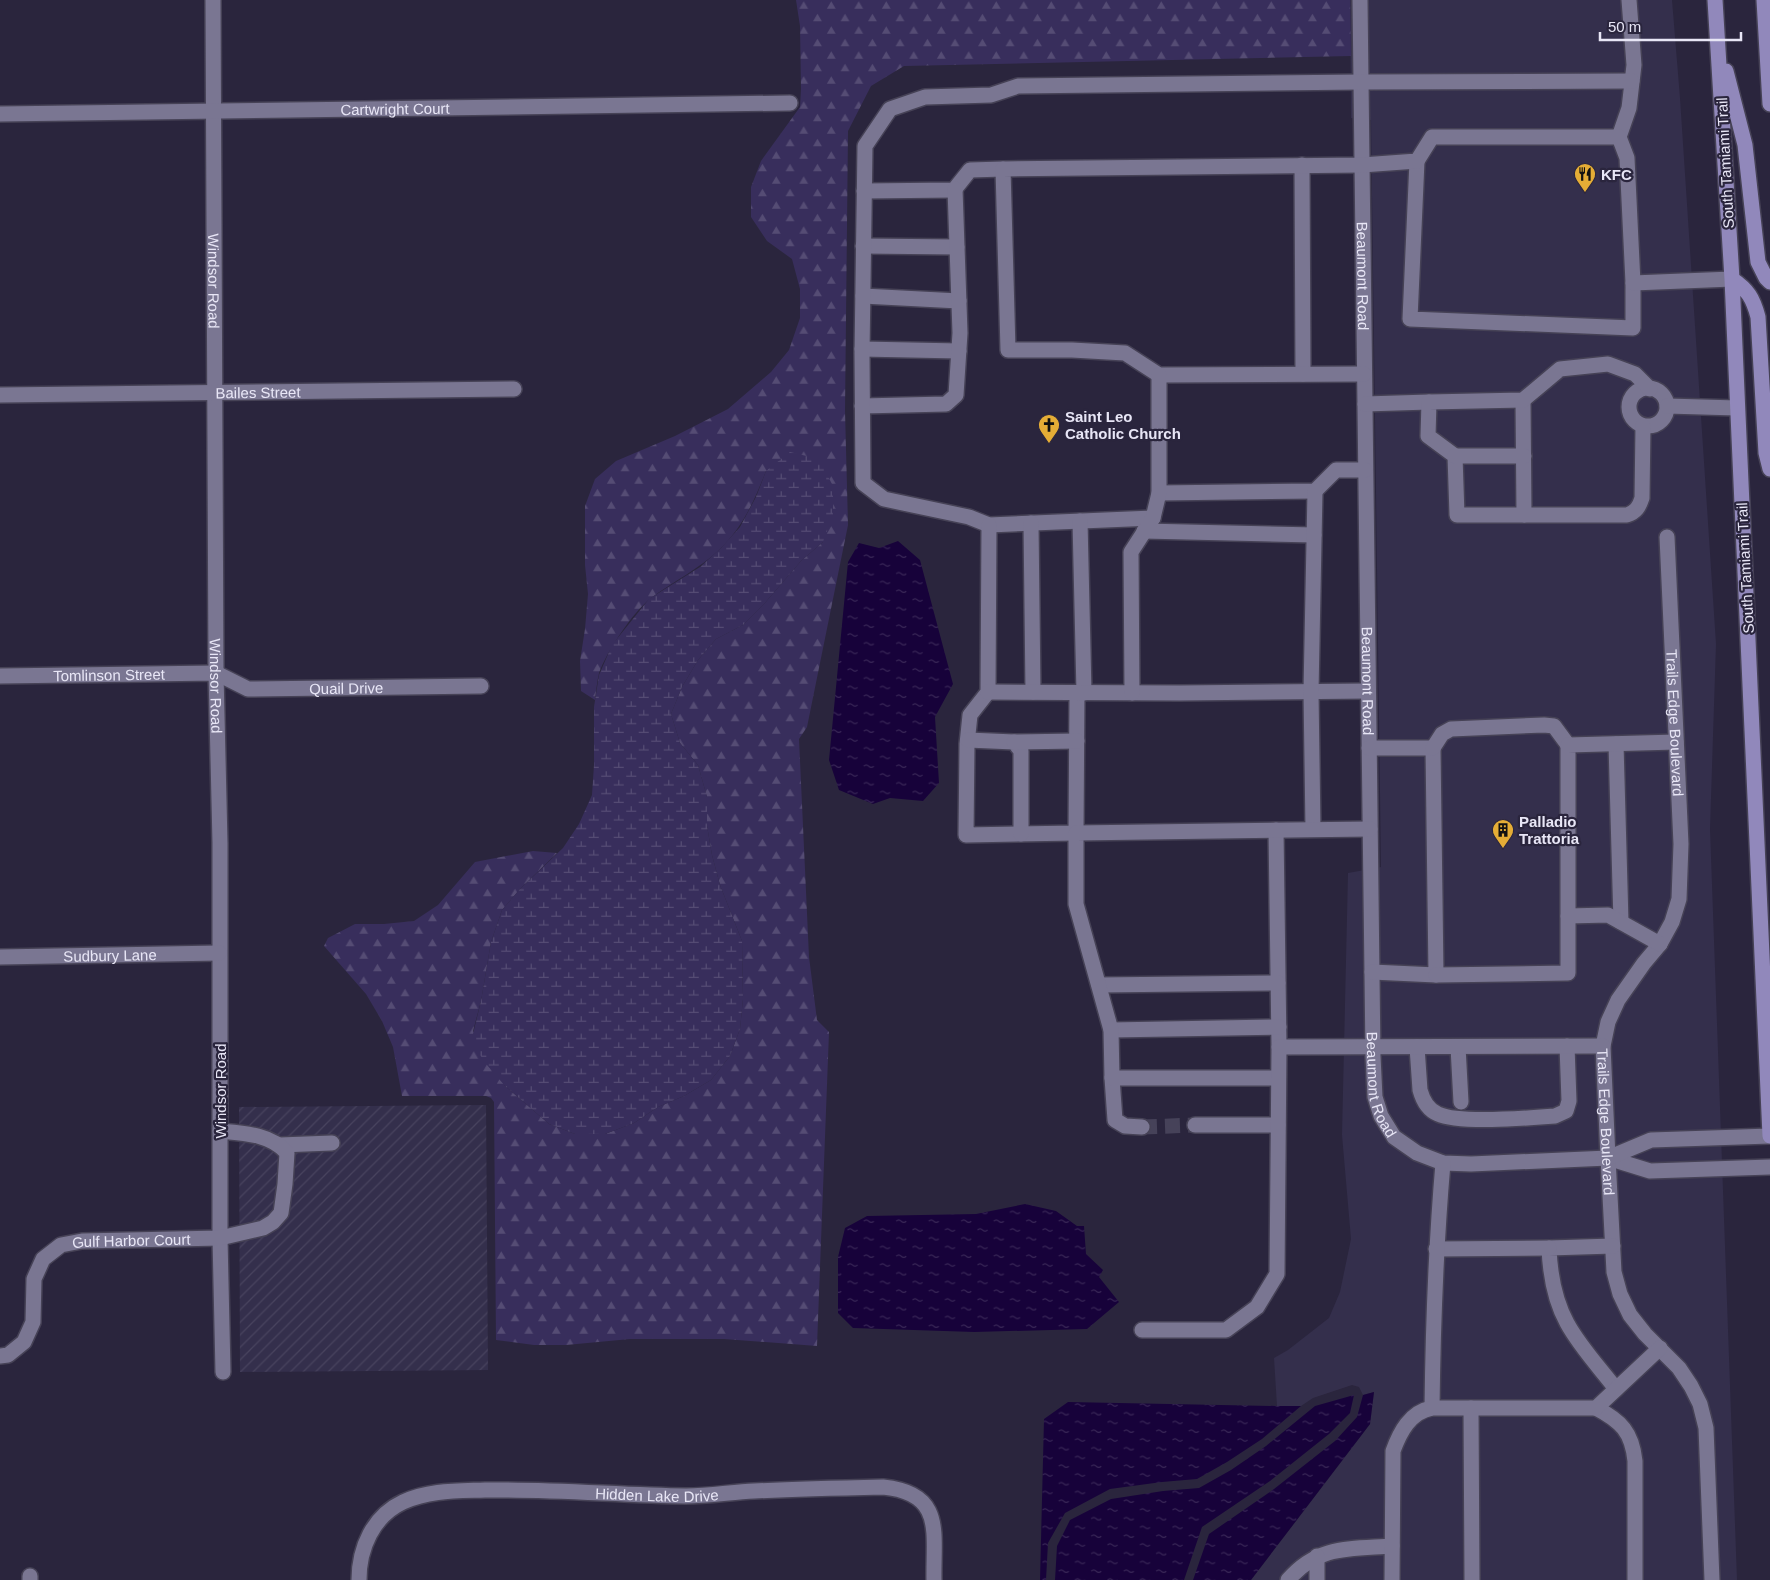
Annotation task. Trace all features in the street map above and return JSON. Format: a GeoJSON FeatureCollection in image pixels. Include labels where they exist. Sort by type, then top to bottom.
{"type":"FeatureCollection","features":[{"type":"Feature","properties":{"kind":"main road","name":"South Tamiami Trail"},"geometry":{"type":"LineString","coordinates":[[1715,0],[1732,279],[1770,1136]]}},
{"type":"Feature","properties":{"kind":"main road"},"geometry":{"type":"LineString","coordinates":[[1764,0],[1770,104]]}},
{"type":"Feature","properties":{"kind":"main road"},"geometry":{"type":"LineString","coordinates":[[1717,38],[1745,145],[1758,262],[1770,282]]}},
{"type":"Feature","properties":{"kind":"main road"},"geometry":{"type":"LineString","coordinates":[[1732,279],[1744,288],[1754,302],[1758,317],[1766,453],[1770,469]]}},
{"type":"Feature","properties":{"kind":"street","name":"Windsor Road"},"geometry":{"type":"LineString","coordinates":[[213,0],[216,673],[220,843],[220,1238],[223,1372]]}},
{"type":"Feature","properties":{"kind":"street","name":"Beaumont Road"},"geometry":{"type":"LineString","coordinates":[[1360,0],[1373,1047],[1375,1097],[1381,1116],[1394,1137],[1417,1154],[1443,1163],[1471,1164],[1608,1158],[1650,1171],[1770,1167]]}},
{"type":"Feature","properties":{"kind":"street"},"geometry":{"type":"LineString","coordinates":[[1619,137],[1432,137],[1417,161],[1410,319],[1633,328],[1633,283],[1627,158],[1619,137],[1629,108],[1634,66],[1629,0]]}},
{"type":"Feature","properties":{"kind":"street"},"geometry":{"type":"LineString","coordinates":[[1153,518],[990,525],[969,517],[884,499],[863,483],[862,349],[865,146],[890,109],[925,97],[991,95],[1018,86],[1361,82],[1632,82]]}},
{"type":"Feature","properties":{"kind":"street","name":"Cartwright Court"},"geometry":{"type":"LineString","coordinates":[[0,114],[790,103]]}},
{"type":"Feature","properties":{"kind":"street"},"geometry":{"type":"LineString","coordinates":[[862,406],[946,404],[956,395],[960,333],[955,189],[970,170],[1003,168],[1362,165],[1417,161]]}},
{"type":"Feature","properties":{"kind":"street"},"geometry":{"type":"LineString","coordinates":[[1302,165],[1303,374]]}},
{"type":"Feature","properties":{"kind":"street"},"geometry":{"type":"LineString","coordinates":[[1003,168],[1008,350],[1072,350],[1125,353],[1159,375],[1364,374]]}},
{"type":"Feature","properties":{"kind":"street"},"geometry":{"type":"LineString","coordinates":[[864,192],[955,189]]}},
{"type":"Feature","properties":{"kind":"street"},"geometry":{"type":"LineString","coordinates":[[864,246],[958,247]]}},
{"type":"Feature","properties":{"kind":"street"},"geometry":{"type":"LineString","coordinates":[[1633,283],[1732,279]]}},
{"type":"Feature","properties":{"kind":"street"},"geometry":{"type":"LineString","coordinates":[[863,296],[959,301]]}},
{"type":"Feature","properties":{"kind":"street"},"geometry":{"type":"LineString","coordinates":[[862,349],[959,352]]}},
{"type":"Feature","properties":{"kind":"street"},"geometry":{"type":"LineString","coordinates":[[1365,404],[1523,400],[1560,369],[1608,364],[1635,374],[1650,388],[1662,394],[1666,400],[1667,406],[1664,417],[1660,422],[1649,426],[1637,423],[1630,414],[1630,401],[1638,391],[1650,388]]}},
{"type":"Feature","properties":{"kind":"street"},"geometry":{"type":"LineString","coordinates":[[1132,693],[1131,552],[1153,518],[1159,494],[1159,375]]}},
{"type":"Feature","properties":{"kind":"street","name":"Bailes Street"},"geometry":{"type":"LineString","coordinates":[[0,395],[514,389]]}},
{"type":"Feature","properties":{"kind":"street"},"geometry":{"type":"LineString","coordinates":[[1523,400],[1524,515]]}},
{"type":"Feature","properties":{"kind":"street"},"geometry":{"type":"LineString","coordinates":[[1429,402],[1428,436],[1455,456],[1524,456]]}},
{"type":"Feature","properties":{"kind":"street"},"geometry":{"type":"LineString","coordinates":[[1667,406],[1737,408]]}},
{"type":"Feature","properties":{"kind":"street"},"geometry":{"type":"LineString","coordinates":[[1455,456],[1457,515],[1627,515],[1634,513],[1640,505],[1642,498],[1643,426]]}},
{"type":"Feature","properties":{"kind":"street"},"geometry":{"type":"LineString","coordinates":[[1313,830],[1311,692],[1315,491],[1336,470],[1365,470]]}},
{"type":"Feature","properties":{"kind":"street"},"geometry":{"type":"LineString","coordinates":[[1159,494],[1315,491]]}},
{"type":"Feature","properties":{"kind":"street"},"geometry":{"type":"LineString","coordinates":[[1080,521],[1080,693],[1077,741],[1076,904],[1111,1030],[1115,1120],[1125,1126],[1142,1127]]}},
{"type":"Feature","properties":{"kind":"street"},"geometry":{"type":"LineString","coordinates":[[1030,523],[1032,692]]}},
{"type":"Feature","properties":{"kind":"street"},"geometry":{"type":"LineString","coordinates":[[990,525],[988,692],[970,715],[966,835],[1370,829]]}},
{"type":"Feature","properties":{"kind":"street"},"geometry":{"type":"LineString","coordinates":[[1144,531],[1314,535]]}},
{"type":"Feature","properties":{"kind":"street","name":"Trails Edge Boulevard"},"geometry":{"type":"LineString","coordinates":[[1668,536],[1680,844],[1679,899],[1672,922],[1660,944],[1618,1000],[1608,1022],[1604,1046],[1608,1158],[1614,1272],[1620,1294],[1630,1315],[1679,1368],[1691,1386],[1700,1404],[1706,1428],[1712,1580]]}},
{"type":"Feature","properties":{"kind":"street","name":"Tomlinson Street"},"geometry":{"type":"LineString","coordinates":[[0,676],[216,673]]}},
{"type":"Feature","properties":{"kind":"street","name":"Quail Drive"},"geometry":{"type":"LineString","coordinates":[[216,673],[248,689],[481,686]]}},
{"type":"Feature","properties":{"kind":"street"},"geometry":{"type":"LineString","coordinates":[[988,692],[1368,692]]}},
{"type":"Feature","properties":{"kind":"street"},"geometry":{"type":"LineString","coordinates":[[1372,972],[1436,975],[1568,973],[1568,745],[1554,726],[1451,729],[1442,734],[1433,748],[1436,975]]}},
{"type":"Feature","properties":{"kind":"street"},"geometry":{"type":"LineString","coordinates":[[968,740],[1014,742],[1077,741]]}},
{"type":"Feature","properties":{"kind":"street"},"geometry":{"type":"LineString","coordinates":[[1014,742],[1021,751],[1021,834]]}},
{"type":"Feature","properties":{"kind":"street"},"geometry":{"type":"LineString","coordinates":[[1568,745],[1676,742]]}},
{"type":"Feature","properties":{"kind":"street"},"geometry":{"type":"LineString","coordinates":[[1616,744],[1621,922]]}},
{"type":"Feature","properties":{"kind":"street"},"geometry":{"type":"LineString","coordinates":[[1369,748],[1433,748]]}},
{"type":"Feature","properties":{"kind":"street"},"geometry":{"type":"LineString","coordinates":[[1142,1330],[1226,1330],[1257,1308],[1277,1274],[1279,1027],[1276,830]]}},
{"type":"Feature","properties":{"kind":"street"},"geometry":{"type":"LineString","coordinates":[[1568,916],[1608,915],[1660,944]]}},
{"type":"Feature","properties":{"kind":"street","name":"Sudbury Lane"},"geometry":{"type":"LineString","coordinates":[[0,957],[219,953]]}},
{"type":"Feature","properties":{"kind":"street"},"geometry":{"type":"LineString","coordinates":[[1099,985],[1278,984]]}},
{"type":"Feature","properties":{"kind":"street"},"geometry":{"type":"LineString","coordinates":[[1111,1030],[1279,1027]]}},
{"type":"Feature","properties":{"kind":"street"},"geometry":{"type":"LineString","coordinates":[[1417,1047],[1420,1090],[1428,1107],[1440,1115],[1449,1118],[1475,1119],[1555,1116],[1566,1111],[1569,1101],[1567,1046]]}},
{"type":"Feature","properties":{"kind":"street"},"geometry":{"type":"LineString","coordinates":[[1279,1047],[1604,1046]]}},
{"type":"Feature","properties":{"kind":"street"},"geometry":{"type":"LineString","coordinates":[[1458,1047],[1461,1102]]}},
{"type":"Feature","properties":{"kind":"street"},"geometry":{"type":"LineString","coordinates":[[1112,1078],[1278,1078]]}},
{"type":"Feature","properties":{"kind":"street"},"geometry":{"type":"LineString","coordinates":[[1195,1126],[1278,1126]]}},
{"type":"Feature","properties":{"kind":"street"},"geometry":{"type":"LineString","coordinates":[[220,1132],[253,1134],[280,1145],[332,1143]]}},
{"type":"Feature","properties":{"kind":"street","name":"Beaumont Road"},"geometry":{"type":"LineString","coordinates":[[1608,1158],[1651,1140],[1770,1136]]}},
{"type":"Feature","properties":{"kind":"street","name":"Gulf Harbor Court"},"geometry":{"type":"LineString","coordinates":[[0,1356],[8,1355],[24,1342],[32,1322],[34,1279],[43,1259],[60,1245],[82,1240],[220,1238],[263,1228],[273,1222],[281,1213],[285,1184],[287,1153],[280,1145]]}},
{"type":"Feature","properties":{"kind":"street"},"geometry":{"type":"LineString","coordinates":[[1432,1408],[1436,1249],[1443,1163]]}},
{"type":"Feature","properties":{"kind":"street"},"geometry":{"type":"LineString","coordinates":[[1436,1249],[1613,1246]]}},
{"type":"Feature","properties":{"kind":"street"},"geometry":{"type":"LineString","coordinates":[[1548,1248],[1551,1278],[1567,1322],[1579,1342],[1616,1389]]}},
{"type":"Feature","properties":{"kind":"street"},"geometry":{"type":"LineString","coordinates":[[1596,1408],[1660,1348]]}},
{"type":"Feature","properties":{"kind":"street"},"geometry":{"type":"LineString","coordinates":[[1392,1580],[1393,1451],[1398,1438],[1415,1415],[1422,1410],[1432,1408],[1596,1408],[1611,1416],[1622,1425],[1634,1448],[1635,1580]]}},
{"type":"Feature","properties":{"kind":"street"},"geometry":{"type":"LineString","coordinates":[[1471,1408],[1472,1580]]}},
{"type":"Feature","properties":{"kind":"street","name":"Hidden Lake Drive"},"geometry":{"type":"LineString","coordinates":[[359,1580],[363,1547],[371,1531],[384,1516],[401,1503],[421,1494],[449,1491],[529,1489],[689,1496],[753,1491],[883,1487],[915,1494],[925,1504],[933,1520],[934,1580]]}},
{"type":"Feature","properties":{"kind":"street"},"geometry":{"type":"LineString","coordinates":[[1288,1580],[1294,1573],[1317,1556],[1339,1550],[1392,1546]]}},
{"type":"Feature","properties":{"kind":"street"},"geometry":{"type":"LineString","coordinates":[[1317,1556],[1317,1580]]}},
{"type":"Feature","properties":{"kind":"shaded area"},"geometry":{"type":"Polygon","coordinates":[[[1350,0],[1672,0],[1716,644],[1710,829],[1737,1580],[1251,1580],[1370,1424],[1374,1392],[1363,1395],[1359,1387],[1352,1385],[1313,1398],[1301,1406],[1277,1406],[1274,1358],[1288,1350],[1329,1318],[1340,1292],[1351,1239],[1342,1135],[1348,873],[1381,867],[1371,120],[1351,118],[1350,0]]]}},
{"type":"Feature","properties":{"kind":"shaded area"},"geometry":{"type":"Polygon","coordinates":[[[486,1105],[488,1370],[240,1372],[239,1107],[486,1105]]]}},
{"type":"Feature","properties":{"kind":"green space"},"geometry":{"type":"Polygon","coordinates":[[[796,0],[1350,0],[1351,56],[904,66],[871,86],[848,131],[845,411],[848,525],[807,727],[799,739],[809,957],[817,1020],[829,1032],[817,1346],[724,1339],[630,1339],[566,1345],[534,1345],[496,1340],[494,1102],[486,1096],[402,1096],[393,1047],[382,1021],[366,994],[324,946],[328,938],[355,924],[414,921],[438,905],[475,862],[533,851],[557,853],[520,889],[502,910],[491,942],[481,1001],[473,1031],[505,1086],[549,1124],[575,1134],[605,1134],[634,1123],[658,1107],[684,1096],[711,1080],[730,1056],[740,1029],[743,999],[742,941],[720,885],[712,855],[707,826],[707,797],[698,765],[680,743],[671,714],[682,687],[698,660],[716,639],[743,625],[801,561],[823,542],[766,471],[748,512],[720,549],[704,563],[651,598],[628,623],[614,644],[599,673],[595,700],[581,691],[580,661],[588,594],[585,565],[585,506],[595,479],[616,461],[675,436],[728,409],[771,372],[789,350],[800,318],[800,289],[792,259],[767,241],[751,217],[751,187],[761,161],[800,107],[800,26],[796,0]]]}},
{"type":"Feature","properties":{"kind":"green space"},"geometry":{"type":"Polygon","coordinates":[[[790,452],[819,459],[833,486],[833,515],[823,542],[801,561],[743,625],[716,639],[698,660],[682,687],[671,714],[680,743],[698,765],[707,797],[707,826],[712,855],[720,885],[742,941],[743,999],[740,1029],[730,1056],[711,1080],[684,1096],[658,1107],[634,1123],[605,1134],[575,1134],[549,1124],[505,1086],[471,1042],[481,1001],[491,942],[502,910],[520,889],[563,848],[579,824],[592,795],[594,707],[599,675],[612,645],[649,599],[700,567],[721,548],[740,527],[756,497],[766,471],[790,452]]]}},
{"type":"Feature","properties":{"kind":"water"},"geometry":{"type":"Polygon","coordinates":[[[898,541],[920,560],[953,684],[935,717],[939,783],[923,801],[890,798],[873,804],[839,790],[829,760],[848,562],[859,543],[879,548],[898,541]]]}},
{"type":"Feature","properties":{"kind":"water"},"geometry":{"type":"Polygon","coordinates":[[[1025,1204],[1056,1211],[1077,1226],[1084,1226],[1086,1254],[1103,1270],[1099,1277],[1119,1302],[1087,1329],[974,1332],[853,1328],[838,1313],[838,1257],[845,1228],[867,1216],[976,1214],[1025,1204]]]}},
{"type":"Feature","properties":{"kind":"water"},"geometry":{"type":"Polygon","coordinates":[[[1374,1392],[1370,1424],[1251,1580],[1193,1580],[1209,1534],[1274,1489],[1335,1441],[1357,1417],[1363,1395],[1374,1392]]]}},
{"type":"Feature","properties":{"kind":"water"},"geometry":{"type":"Polygon","coordinates":[[[1354,1395],[1350,1413],[1329,1434],[1270,1481],[1202,1527],[1184,1580],[1055,1580],[1057,1546],[1070,1520],[1111,1499],[1199,1488],[1231,1470],[1266,1446],[1315,1406],[1354,1395]]]}},
{"type":"Feature","properties":{"kind":"water"},"geometry":{"type":"Polygon","coordinates":[[[1068,1402],[1301,1406],[1262,1439],[1197,1479],[1110,1489],[1065,1513],[1048,1543],[1046,1580],[1040,1580],[1044,1419],[1068,1402]]]}},
{"type":"Feature","properties":{"kind":"tunnel"},"geometry":{"type":"LineString","coordinates":[[1142,1127],[1195,1125]]}},
{"type":"Feature","properties":{"kind":"place","name":"KFC"},"geometry":{"type":"Point","coordinates":[1585,193]}},
{"type":"Feature","properties":{"kind":"place","name":"Saint Leo Catholic Church"},"geometry":{"type":"Point","coordinates":[1049,444]}},
{"type":"Feature","properties":{"kind":"place","name":"Palladio Trattoria"},"geometry":{"type":"Point","coordinates":[1503,849]}}]}
